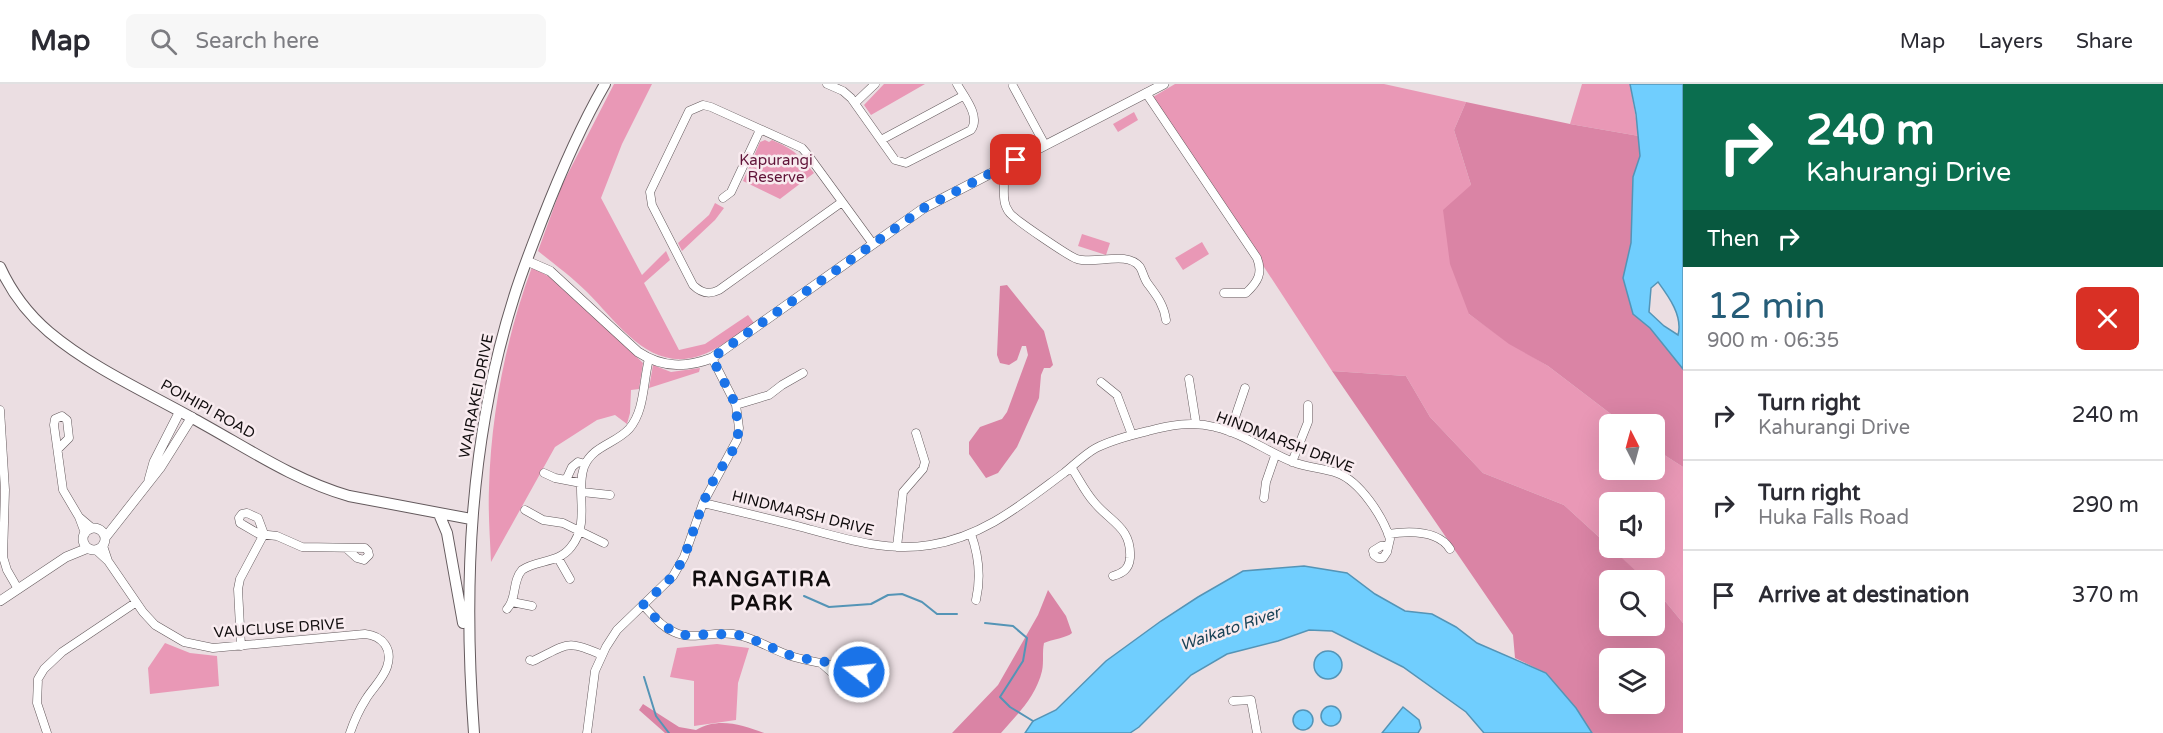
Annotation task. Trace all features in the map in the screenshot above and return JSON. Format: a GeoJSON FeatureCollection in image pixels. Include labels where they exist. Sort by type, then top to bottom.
{"type":"FeatureCollection","features":[{"type":"Feature","properties":{"kind":"main road","name":"WAIRAKEI DRIVE"},"geometry":{"type":"LineString","coordinates":[[474,733],[468,650],[471,519],[482,428],[514,295],[562,171],[605,84]]}},
{"type":"Feature","properties":{"kind":"main road","name":"POIHIPI ROAD"},"geometry":{"type":"LineString","coordinates":[[0,267],[3,282],[47,331],[65,345],[293,474],[330,490],[369,501],[471,519]]}},
{"type":"Feature","properties":{"kind":"main road"},"geometry":{"type":"LineString","coordinates":[[439,514],[447,533],[468,650]]}},
{"type":"Feature","properties":{"kind":"street"},"geometry":{"type":"LineString","coordinates":[[827,84],[848,94],[895,160],[906,163],[971,130],[975,116],[957,84]]}},
{"type":"Feature","properties":{"kind":"street"},"geometry":{"type":"LineString","coordinates":[[855,103],[875,84]]}},
{"type":"Feature","properties":{"kind":"street"},"geometry":{"type":"LineString","coordinates":[[527,261],[550,271],[638,352],[649,359],[675,366],[699,363],[712,358],[940,199],[1164,84]]}},
{"type":"Feature","properties":{"kind":"street"},"geometry":{"type":"LineString","coordinates":[[1012,85],[1045,145]]}},
{"type":"Feature","properties":{"kind":"street"},"geometry":{"type":"LineString","coordinates":[[1146,93],[1253,252],[1260,266],[1259,277],[1246,293],[1224,293]]}},
{"type":"Feature","properties":{"kind":"street"},"geometry":{"type":"LineString","coordinates":[[881,140],[963,96]]}},
{"type":"Feature","properties":{"kind":"street"},"geometry":{"type":"LineString","coordinates":[[842,202],[713,293],[699,291],[693,285],[652,205],[652,186],[683,119],[689,111],[696,107],[711,107],[802,148],[842,202],[873,244]]}},
{"type":"Feature","properties":{"kind":"street"},"geometry":{"type":"LineString","coordinates":[[723,198],[731,192],[760,130]]}},
{"type":"Feature","properties":{"kind":"street"},"geometry":{"type":"LineString","coordinates":[[1001,168],[1005,182],[1004,204],[1014,219],[1078,260],[1124,259],[1132,261],[1139,267],[1147,283],[1160,299],[1166,320]]}},
{"type":"Feature","properties":{"kind":"street"},"geometry":{"type":"LineString","coordinates":[[587,733],[595,671],[602,655],[617,630],[673,576],[684,558],[703,503],[737,440],[739,428],[736,405],[712,358]]}},
{"type":"Feature","properties":{"kind":"street"},"geometry":{"type":"LineString","coordinates":[[532,606],[510,605],[518,574],[522,570],[558,558],[569,550],[580,531],[585,464],[599,448],[620,436],[634,422],[640,409],[649,359]]}},
{"type":"Feature","properties":{"kind":"street"},"geometry":{"type":"LineString","coordinates":[[736,405],[770,395],[803,373]]}},
{"type":"Feature","properties":{"kind":"street"},"geometry":{"type":"LineString","coordinates":[[1189,379],[1196,423]]}},
{"type":"Feature","properties":{"kind":"street"},"geometry":{"type":"LineString","coordinates":[[1101,382],[1117,395],[1132,435]]}},
{"type":"Feature","properties":{"kind":"street"},"geometry":{"type":"LineString","coordinates":[[1230,432],[1245,388]]}},
{"type":"Feature","properties":{"kind":"street"},"geometry":{"type":"LineString","coordinates":[[1292,462],[1308,423],[1308,405]]}},
{"type":"Feature","properties":{"kind":"street"},"geometry":{"type":"LineString","coordinates":[[0,410],[5,490],[3,556],[6,570],[18,589]]}},
{"type":"Feature","properties":{"kind":"street"},"geometry":{"type":"LineString","coordinates":[[148,482],[154,462],[180,411]]}},
{"type":"Feature","properties":{"kind":"street"},"geometry":{"type":"LineString","coordinates":[[0,601],[118,521],[160,468],[192,417]]}},
{"type":"Feature","properties":{"kind":"street","name":"HINDMARSH DRIVE"},"geometry":{"type":"LineString","coordinates":[[703,503],[862,543],[897,547],[931,545],[971,534],[1009,514],[1095,449],[1162,427],[1196,423],[1230,432],[1275,456],[1308,467],[1337,473],[1349,479],[1365,495],[1388,534]]}},
{"type":"Feature","properties":{"kind":"street"},"geometry":{"type":"LineString","coordinates":[[897,547],[903,492],[923,469],[925,462],[916,434]]}},
{"type":"Feature","properties":{"kind":"street"},"geometry":{"type":"LineString","coordinates":[[58,449],[63,490],[94,539]]}},
{"type":"Feature","properties":{"kind":"street"},"geometry":{"type":"LineString","coordinates":[[1264,498],[1264,489],[1275,456]]}},
{"type":"Feature","properties":{"kind":"street"},"geometry":{"type":"LineString","coordinates":[[566,480],[578,462],[585,464]]}},
{"type":"Feature","properties":{"kind":"street"},"geometry":{"type":"LineString","coordinates":[[1071,467],[1094,502],[1117,523],[1128,538],[1129,564],[1124,572],[1113,576]]}},
{"type":"Feature","properties":{"kind":"street"},"geometry":{"type":"LineString","coordinates":[[544,473],[582,488],[610,495]]}},
{"type":"Feature","properties":{"kind":"street"},"geometry":{"type":"LineString","coordinates":[[525,510],[543,520],[563,523],[604,543]]}},
{"type":"Feature","properties":{"kind":"street"},"geometry":{"type":"LineString","coordinates":[[1388,545],[1390,539],[1388,534],[1412,531],[1439,538],[1445,541],[1450,549]]}},
{"type":"Feature","properties":{"kind":"street"},"geometry":{"type":"LineString","coordinates":[[241,646],[237,602],[240,579],[264,534],[277,536],[302,547],[346,549]]}},
{"type":"Feature","properties":{"kind":"street"},"geometry":{"type":"LineString","coordinates":[[971,534],[978,562],[979,584],[976,600]]}},
{"type":"Feature","properties":{"kind":"street","name":"VAUCLUSE DRIVE"},"geometry":{"type":"LineString","coordinates":[[94,539],[135,603],[155,625],[184,642],[213,648],[365,634],[381,638],[387,651],[386,669],[366,699],[350,733]]}},
{"type":"Feature","properties":{"kind":"street"},"geometry":{"type":"LineString","coordinates":[[558,558],[570,579]]}},
{"type":"Feature","properties":{"kind":"street"},"geometry":{"type":"LineString","coordinates":[[47,733],[36,703],[38,679],[44,669],[62,652],[135,603]]}},
{"type":"Feature","properties":{"kind":"street"},"geometry":{"type":"LineString","coordinates":[[643,605],[663,626],[673,632],[693,636],[716,633],[733,634],[747,637],[785,654],[821,663]]}},
{"type":"Feature","properties":{"kind":"street"},"geometry":{"type":"LineString","coordinates":[[530,660],[534,661],[565,645],[578,644],[602,655]]}},
{"type":"Feature","properties":{"kind":"street"},"geometry":{"type":"LineString","coordinates":[[1233,701],[1251,700],[1257,733]]}},
{"type":"Feature","properties":{"kind":"green space"},"geometry":{"type":"Polygon","coordinates":[[[614,84],[652,84],[622,144],[601,198],[642,275],[666,251],[670,260],[644,283],[679,350],[705,344],[748,315],[754,323],[721,346],[699,356],[681,359],[665,357],[636,342],[587,292],[538,251],[562,185],[614,84]]]}},
{"type":"Feature","properties":{"kind":"green space"},"geometry":{"type":"Polygon","coordinates":[[[884,84],[925,84],[871,115],[864,105],[884,84]]]}},
{"type":"Feature","properties":{"kind":"green space"},"geometry":{"type":"Polygon","coordinates":[[[1175,84],[1384,84],[1466,102],[1454,130],[1471,185],[1469,314],[1509,343],[1548,366],[1611,414],[1599,414],[1599,480],[1665,480],[1665,455],[1683,467],[1683,623],[1665,601],[1665,570],[1635,570],[1621,558],[1665,558],[1665,492],[1599,492],[1599,537],[1564,505],[1483,473],[1430,417],[1406,376],[1332,371],[1153,97],[1175,84]]]}},
{"type":"Feature","properties":{"kind":"green space"},"geometry":{"type":"Polygon","coordinates":[[[1582,84],[1630,84],[1639,136],[1570,124],[1582,84]]]}},
{"type":"Feature","properties":{"kind":"green space"},"geometry":{"type":"Polygon","coordinates":[[[1134,112],[1138,120],[1118,132],[1113,124],[1134,112]]]}},
{"type":"Feature","properties":{"kind":"green space","name":"Kapurangi Reserve"},"geometry":{"type":"Polygon","coordinates":[[[765,140],[769,142],[772,140],[791,150],[814,173],[780,199],[743,181],[760,142],[765,140]]]}},
{"type":"Feature","properties":{"kind":"green space"},"geometry":{"type":"Polygon","coordinates":[[[715,203],[724,208],[715,220],[682,251],[678,243],[709,215],[715,203]]]}},
{"type":"Feature","properties":{"kind":"green space"},"geometry":{"type":"Polygon","coordinates":[[[1082,234],[1110,243],[1106,255],[1078,246],[1082,234]]]}},
{"type":"Feature","properties":{"kind":"green space"},"geometry":{"type":"Polygon","coordinates":[[[1202,242],[1209,254],[1183,270],[1175,258],[1202,242]]]}},
{"type":"Feature","properties":{"kind":"green space"},"geometry":{"type":"Polygon","coordinates":[[[532,267],[555,280],[643,363],[639,389],[631,390],[627,424],[615,415],[597,420],[555,447],[491,562],[489,488],[493,432],[507,348],[532,267]]]}},
{"type":"Feature","properties":{"kind":"green space"},"geometry":{"type":"Polygon","coordinates":[[[653,365],[671,372],[700,368],[699,372],[649,388],[653,365]]]}},
{"type":"Feature","properties":{"kind":"green space"},"geometry":{"type":"Polygon","coordinates":[[[165,643],[190,653],[217,656],[219,686],[150,694],[148,668],[165,643]]]}},
{"type":"Feature","properties":{"kind":"green space"},"geometry":{"type":"Polygon","coordinates":[[[717,644],[749,648],[738,683],[736,720],[694,726],[694,681],[670,677],[677,648],[717,644]]]}},
{"type":"Feature","properties":{"kind":"shaded area"},"geometry":{"type":"Polygon","coordinates":[[[1466,102],[1639,136],[1640,156],[1633,177],[1631,243],[1623,278],[1633,314],[1650,328],[1683,369],[1683,467],[1665,455],[1665,414],[1611,414],[1548,366],[1509,344],[1469,314],[1450,264],[1443,210],[1471,185],[1454,130],[1466,102]]]}},
{"type":"Feature","properties":{"kind":"shaded area"},"geometry":{"type":"Polygon","coordinates":[[[1007,285],[1044,331],[1053,365],[1050,368],[1044,368],[1041,375],[1039,398],[1017,447],[998,473],[986,478],[969,454],[969,442],[980,427],[1002,419],[1007,412],[1028,355],[1026,346],[1022,346],[1017,360],[1009,365],[1000,363],[997,355],[1000,286],[1007,285]]]}},
{"type":"Feature","properties":{"kind":"shaded area"},"geometry":{"type":"Polygon","coordinates":[[[1332,371],[1406,376],[1430,417],[1483,473],[1564,505],[1599,537],[1599,558],[1622,558],[1635,570],[1599,570],[1599,636],[1665,636],[1665,601],[1683,623],[1683,733],[1592,733],[1576,708],[1546,673],[1515,658],[1513,635],[1332,371]]]}},
{"type":"Feature","properties":{"kind":"shaded area"},"geometry":{"type":"Polygon","coordinates":[[[1048,590],[1066,616],[1072,633],[1044,643],[1042,671],[1031,697],[1001,733],[952,733],[998,685],[1038,615],[1048,590]]]}},
{"type":"Feature","properties":{"kind":"shaded area"},"geometry":{"type":"Polygon","coordinates":[[[643,704],[679,727],[696,730],[722,723],[747,727],[764,733],[665,733],[639,710],[643,704]]]}},
{"type":"Feature","properties":{"kind":"water"},"geometry":{"type":"Polygon","coordinates":[[[1630,84],[1683,84],[1683,369],[1650,328],[1633,314],[1623,278],[1631,243],[1633,177],[1640,156],[1636,114],[1630,84]],[[1658,282],[1651,288],[1649,312],[1678,335],[1677,314],[1658,282]]]}},
{"type":"Feature","properties":{"kind":"water","name":"Waikato River"},"geometry":{"type":"Polygon","coordinates":[[[1304,566],[1347,573],[1375,594],[1405,611],[1432,614],[1456,627],[1477,643],[1546,673],[1576,708],[1592,733],[1484,733],[1466,712],[1403,667],[1332,631],[1309,630],[1278,641],[1227,654],[1191,675],[1139,727],[1130,733],[1025,733],[1033,721],[1056,710],[1106,661],[1198,597],[1243,571],[1304,566]]]}},
{"type":"Feature","properties":{"kind":"water"},"geometry":{"type":"Polygon","coordinates":[[[1328,651],[1338,655],[1342,665],[1338,675],[1328,679],[1318,675],[1314,665],[1318,655],[1328,651]]]}},
{"type":"Feature","properties":{"kind":"water"},"geometry":{"type":"Polygon","coordinates":[[[1331,706],[1338,709],[1341,716],[1338,723],[1331,726],[1324,723],[1321,716],[1324,709],[1331,706]]]}},
{"type":"Feature","properties":{"kind":"water"},"geometry":{"type":"Polygon","coordinates":[[[1403,707],[1419,720],[1421,728],[1418,733],[1382,733],[1403,707]]]}},
{"type":"Feature","properties":{"kind":"water"},"geometry":{"type":"Polygon","coordinates":[[[1303,710],[1310,713],[1313,720],[1310,727],[1303,730],[1296,727],[1293,720],[1296,713],[1303,710]]]}},
{"type":"Feature","properties":{"kind":"waterway"},"geometry":{"type":"LineString","coordinates":[[804,596],[829,607],[871,604],[888,595],[902,594],[922,602],[937,614],[957,614]]}},
{"type":"Feature","properties":{"kind":"waterway"},"geometry":{"type":"LineString","coordinates":[[985,623],[1013,626],[1027,638],[1023,661],[1000,697],[1010,707],[1033,721]]}},
{"type":"Feature","properties":{"kind":"waterway"},"geometry":{"type":"LineString","coordinates":[[644,677],[656,716],[669,733]]}},
{"type":"Feature","properties":{"kind":"district","name":"RANGATIRA PARK"},"geometry":{"type":"Point","coordinates":[762,591]}},
{"type":"Feature","properties":{"kind":"route"},"geometry":{"type":"LineString","coordinates":[[859,672],[832,663],[794,657],[747,637],[716,633],[693,636],[673,632],[663,626],[643,605],[673,576],[684,558],[703,503],[714,479],[733,450],[738,434],[736,405],[712,358],[924,208],[1016,160]]}}]}
